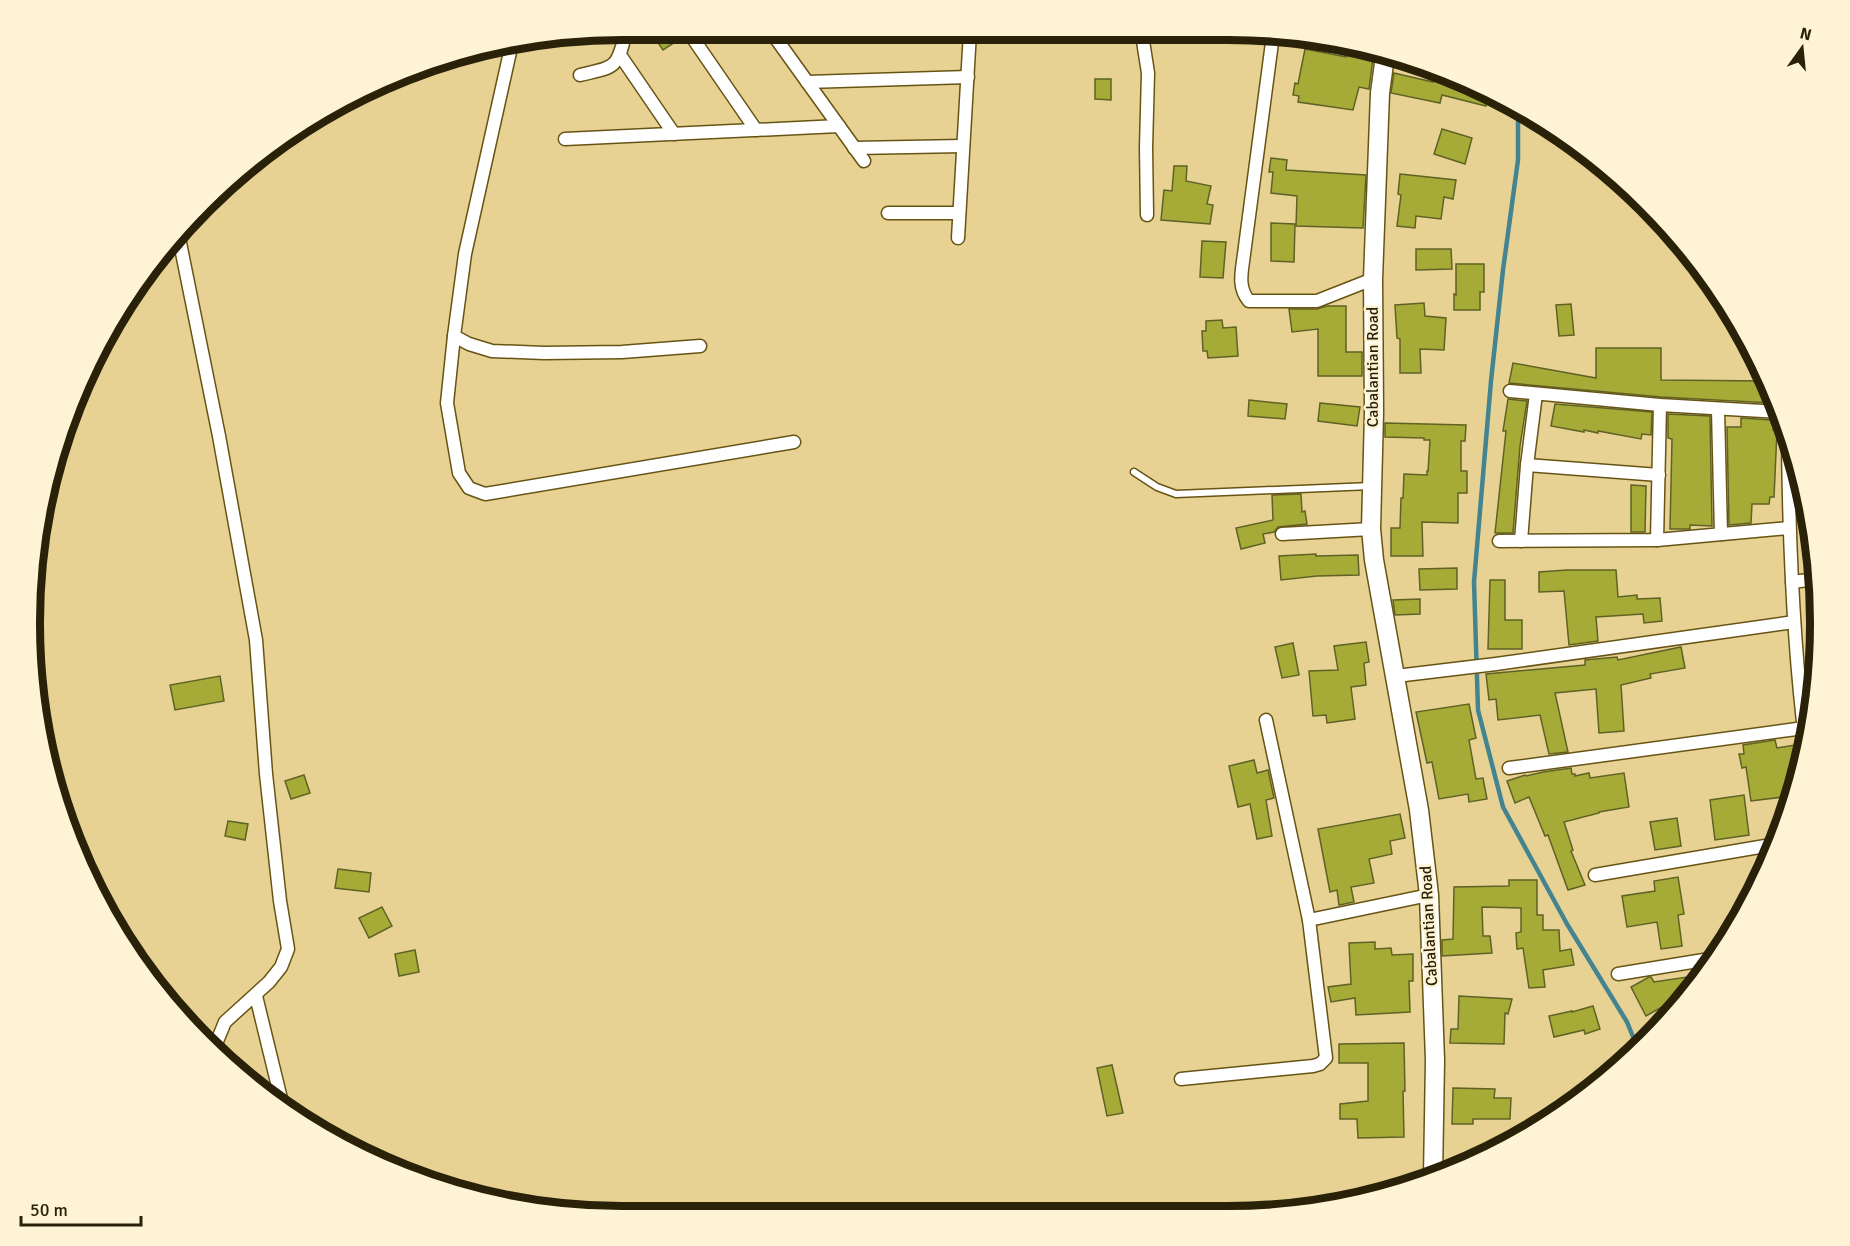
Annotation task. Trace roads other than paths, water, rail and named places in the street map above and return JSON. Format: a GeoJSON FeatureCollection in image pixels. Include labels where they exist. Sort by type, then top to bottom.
{"type":"FeatureCollection","features":[{"type":"Feature","properties":{"kind":"street"},"geometry":{"type":"LineString","coordinates":[[580,75],[614,65],[620,55],[623,41]]}},
{"type":"Feature","properties":{"kind":"street"},"geometry":{"type":"LineString","coordinates":[[695,41],[756,130]]}},
{"type":"Feature","properties":{"kind":"street"},"geometry":{"type":"LineString","coordinates":[[778,41],[864,161]]}},
{"type":"Feature","properties":{"kind":"street"},"geometry":{"type":"LineString","coordinates":[[958,238],[970,41]]}},
{"type":"Feature","properties":{"kind":"street"},"geometry":{"type":"LineString","coordinates":[[1143,41],[1148,73],[1147,215]]}},
{"type":"Feature","properties":{"kind":"street"},"geometry":{"type":"LineString","coordinates":[[1272,43],[1240,285],[1243,295],[1248,302],[1317,301],[1373,279]]}},
{"type":"Feature","properties":{"kind":"street"},"geometry":{"type":"LineString","coordinates":[[510,52],[465,254],[447,403],[459,473],[469,488],[485,494],[794,442]]}},
{"type":"Feature","properties":{"kind":"street"},"geometry":{"type":"LineString","coordinates":[[620,55],[674,134]]}},
{"type":"Feature","properties":{"kind":"street","name":"Cabalantian Road"},"geometry":{"type":"LineString","coordinates":[[1384,62],[1380,93],[1373,279],[1374,413],[1371,530],[1374,560],[1419,810],[1430,895],[1435,1060],[1433,1168]]}},
{"type":"Feature","properties":{"kind":"street"},"geometry":{"type":"LineString","coordinates":[[807,82],[968,77]]}},
{"type":"Feature","properties":{"kind":"street"},"geometry":{"type":"LineString","coordinates":[[565,139],[839,126]]}},
{"type":"Feature","properties":{"kind":"street"},"geometry":{"type":"LineString","coordinates":[[854,148],[963,146]]}},
{"type":"Feature","properties":{"kind":"street"},"geometry":{"type":"LineString","coordinates":[[888,213],[959,213]]}},
{"type":"Feature","properties":{"kind":"street"},"geometry":{"type":"LineString","coordinates":[[180,245],[219,436],[256,640],[266,774],[280,901],[288,949],[281,967],[256,996],[225,1022],[217,1041]]}},
{"type":"Feature","properties":{"kind":"street"},"geometry":{"type":"LineString","coordinates":[[454,336],[469,344],[492,351],[622,352],[700,346]]}},
{"type":"Feature","properties":{"kind":"street"},"geometry":{"type":"LineString","coordinates":[[1510,391],[1718,410],[1770,412]]}},
{"type":"Feature","properties":{"kind":"street"},"geometry":{"type":"LineString","coordinates":[[1521,541],[1536,394]]}},
{"type":"Feature","properties":{"kind":"street"},"geometry":{"type":"LineString","coordinates":[[1657,540],[1660,405]]}},
{"type":"Feature","properties":{"kind":"street"},"geometry":{"type":"LineString","coordinates":[[1718,410],[1721,534]]}},
{"type":"Feature","properties":{"kind":"street"},"geometry":{"type":"LineString","coordinates":[[1527,465],[1659,476]]}},
{"type":"Feature","properties":{"kind":"street"},"geometry":{"type":"LineString","coordinates":[[1788,466],[1794,622],[1802,713]]}},
{"type":"Feature","properties":{"kind":"street"},"geometry":{"type":"LineString","coordinates":[[1499,541],[1657,540],[1789,528]]}},
{"type":"Feature","properties":{"kind":"street"},"geometry":{"type":"LineString","coordinates":[[1282,534],[1371,530]]}},
{"type":"Feature","properties":{"kind":"street"},"geometry":{"type":"LineString","coordinates":[[1792,582],[1808,580]]}},
{"type":"Feature","properties":{"kind":"street"},"geometry":{"type":"LineString","coordinates":[[1396,676],[1794,622]]}},
{"type":"Feature","properties":{"kind":"street"},"geometry":{"type":"LineString","coordinates":[[1800,689],[1806,689]]}},
{"type":"Feature","properties":{"kind":"street"},"geometry":{"type":"LineString","coordinates":[[1181,1079],[1313,1066],[1320,1064],[1326,1058],[1309,920],[1266,720]]}},
{"type":"Feature","properties":{"kind":"street"},"geometry":{"type":"LineString","coordinates":[[1509,768],[1800,729]]}},
{"type":"Feature","properties":{"kind":"street"},"geometry":{"type":"LineString","coordinates":[[1594,874],[1765,846]]}},
{"type":"Feature","properties":{"kind":"street"},"geometry":{"type":"LineString","coordinates":[[1309,920],[1430,895]]}},
{"type":"Feature","properties":{"kind":"street"},"geometry":{"type":"LineString","coordinates":[[1618,974],[1702,959]]}},
{"type":"Feature","properties":{"kind":"street"},"geometry":{"type":"LineString","coordinates":[[256,996],[280,1093]]}},
{"type":"Feature","properties":{"kind":"lane"},"geometry":{"type":"LineString","coordinates":[[1134,472],[1157,487],[1176,494],[1372,486]]}},
{"type":"Feature","properties":{"kind":"waterway"},"geometry":{"type":"LineString","coordinates":[[1518,119],[1518,160],[1491,381],[1474,582],[1478,710],[1503,807],[1567,924],[1627,1022],[1634,1040]]}}]}
